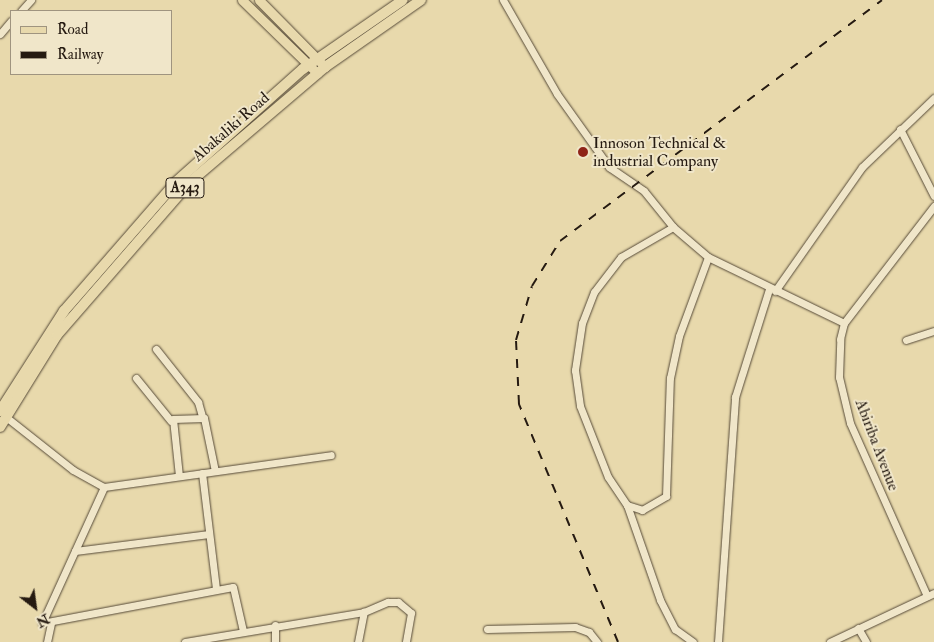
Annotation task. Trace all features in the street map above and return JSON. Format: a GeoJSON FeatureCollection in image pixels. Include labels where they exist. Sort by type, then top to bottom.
{"type":"FeatureCollection","features":[{"type":"Feature","properties":{"kind":"highway","name":"Abakaliki Road"},"geometry":{"type":"LineString","coordinates":[[0,427],[3,414],[64,311],[161,198],[313,62],[404,0]]}},
{"type":"Feature","properties":{"kind":"highway","name":"Abakaliki Road"},"geometry":{"type":"LineString","coordinates":[[3,414],[57,335],[161,213],[190,182],[321,70],[421,0]]}},
{"type":"Feature","properties":{"kind":"main road"},"geometry":{"type":"LineString","coordinates":[[242,0],[321,70]]}},
{"type":"Feature","properties":{"kind":"main road"},"geometry":{"type":"LineString","coordinates":[[259,0],[313,62]]}},
{"type":"Feature","properties":{"kind":"street"},"geometry":{"type":"LineString","coordinates":[[22,10],[31,0]]}},
{"type":"Feature","properties":{"kind":"street"},"geometry":{"type":"LineString","coordinates":[[503,0],[557,94],[609,167],[644,191],[673,227],[708,256],[772,290],[844,323],[934,206]]}},
{"type":"Feature","properties":{"kind":"street"},"geometry":{"type":"LineString","coordinates":[[0,34],[10,23]]}},
{"type":"Feature","properties":{"kind":"street"},"geometry":{"type":"LineString","coordinates":[[718,642],[735,397],[772,290],[862,167],[934,98]]}},
{"type":"Feature","properties":{"kind":"street"},"geometry":{"type":"LineString","coordinates":[[900,129],[934,196]]}},
{"type":"Feature","properties":{"kind":"street"},"geometry":{"type":"LineString","coordinates":[[673,227],[621,257],[594,292],[580,332],[575,370],[580,406],[608,477],[627,505],[660,600],[674,628],[693,642]]}},
{"type":"Feature","properties":{"kind":"street"},"geometry":{"type":"LineString","coordinates":[[627,505],[642,510],[666,496],[670,378],[678,336],[708,256]]}},
{"type":"Feature","properties":{"kind":"street","name":"Abiriba Avenue"},"geometry":{"type":"LineString","coordinates":[[844,323],[839,377],[850,423],[931,595]]}},
{"type":"Feature","properties":{"kind":"street"},"geometry":{"type":"LineString","coordinates":[[906,340],[934,331]]}},
{"type":"Feature","properties":{"kind":"street"},"geometry":{"type":"LineString","coordinates":[[156,350],[198,402],[215,471]]}},
{"type":"Feature","properties":{"kind":"street"},"geometry":{"type":"LineString","coordinates":[[136,378],[171,421],[179,476]]}},
{"type":"Feature","properties":{"kind":"street"},"geometry":{"type":"LineString","coordinates":[[3,414],[78,474],[104,487],[331,456]]}},
{"type":"Feature","properties":{"kind":"street"},"geometry":{"type":"LineString","coordinates":[[171,421],[202,416]]}},
{"type":"Feature","properties":{"kind":"street"},"geometry":{"type":"LineString","coordinates":[[202,473],[216,589]]}},
{"type":"Feature","properties":{"kind":"street"},"geometry":{"type":"LineString","coordinates":[[104,487],[41,620],[52,623],[216,589],[235,588],[243,631]]}},
{"type":"Feature","properties":{"kind":"street"},"geometry":{"type":"LineString","coordinates":[[75,551],[209,534]]}},
{"type":"Feature","properties":{"kind":"street"},"geometry":{"type":"LineString","coordinates":[[830,642],[931,595]]}},
{"type":"Feature","properties":{"kind":"street"},"geometry":{"type":"LineString","coordinates":[[185,642],[276,625],[364,612],[373,605],[398,602],[411,613],[406,642]]}},
{"type":"Feature","properties":{"kind":"street"},"geometry":{"type":"LineString","coordinates":[[358,642],[364,612]]}},
{"type":"Feature","properties":{"kind":"street"},"geometry":{"type":"LineString","coordinates":[[47,642],[52,623]]}},
{"type":"Feature","properties":{"kind":"street"},"geometry":{"type":"LineString","coordinates":[[275,642],[276,625]]}},
{"type":"Feature","properties":{"kind":"street"},"geometry":{"type":"LineString","coordinates":[[487,629],[575,627],[589,632],[597,642]]}},
{"type":"Feature","properties":{"kind":"street"},"geometry":{"type":"LineString","coordinates":[[858,628],[866,642]]}},
{"type":"Feature","properties":{"kind":"railway"},"geometry":{"type":"LineString","coordinates":[[618,642],[519,404],[516,340],[532,286],[560,241],[882,0]]}},
{"type":"Feature","properties":{"kind":"place","name":"Innoson Technical & industrial Company"},"geometry":{"type":"Point","coordinates":[583,152]}}]}
